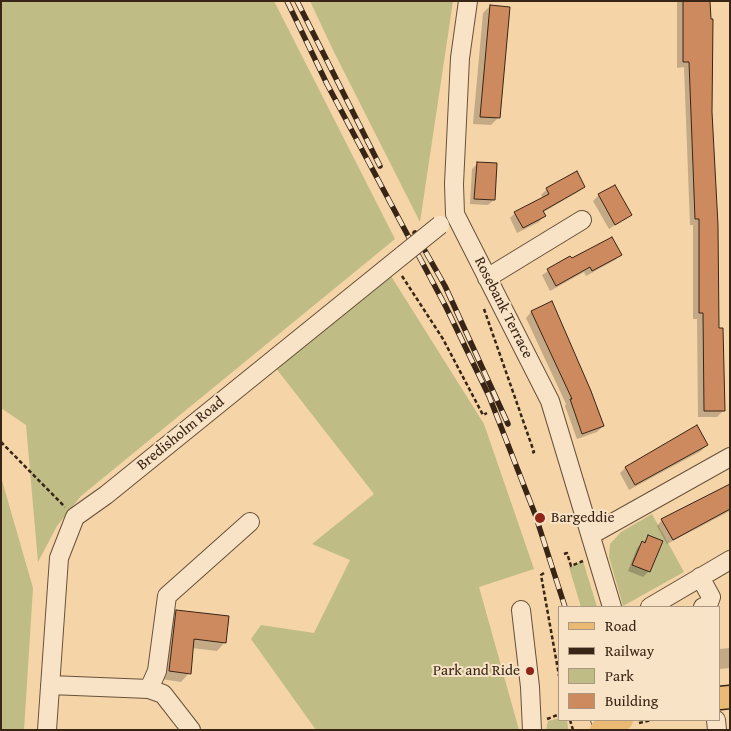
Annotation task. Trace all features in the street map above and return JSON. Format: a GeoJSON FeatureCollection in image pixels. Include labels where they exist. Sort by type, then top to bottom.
{"type":"FeatureCollection","features":[{"type":"Feature","properties":{"kind":"main road"},"geometry":{"type":"LineString","coordinates":[[601,730],[620,721]]}},
{"type":"Feature","properties":{"kind":"street","name":"Rosebank Terrace"},"geometry":{"type":"LineString","coordinates":[[468,1],[460,58],[454,184],[455,214],[550,401],[612,606]]}},
{"type":"Feature","properties":{"kind":"street","name":"Bredisholm Road"},"geometry":{"type":"LineString","coordinates":[[75,517],[106,495],[455,214]]}},
{"type":"Feature","properties":{"kind":"street"},"geometry":{"type":"LineString","coordinates":[[490,284],[582,220]]}},
{"type":"Feature","properties":{"kind":"street"},"geometry":{"type":"LineString","coordinates":[[591,534],[730,457]]}},
{"type":"Feature","properties":{"kind":"street"},"geometry":{"type":"LineString","coordinates":[[46,730],[59,558],[75,517]]}},
{"type":"Feature","properties":{"kind":"street"},"geometry":{"type":"LineString","coordinates":[[150,689],[157,671],[167,596],[250,522]]}},
{"type":"Feature","properties":{"kind":"street"},"geometry":{"type":"LineString","coordinates":[[652,606],[730,560]]}},
{"type":"Feature","properties":{"kind":"street"},"geometry":{"type":"LineString","coordinates":[[700,577],[711,597],[708,605],[706,606]]}},
{"type":"Feature","properties":{"kind":"street"},"geometry":{"type":"LineString","coordinates":[[521,610],[530,687],[532,730]]}},
{"type":"Feature","properties":{"kind":"street"},"geometry":{"type":"LineString","coordinates":[[50,685],[150,689],[162,694],[191,730]]}},
{"type":"Feature","properties":{"kind":"path"},"geometry":{"type":"LineString","coordinates":[[398,258],[483,415],[487,414]]}},
{"type":"Feature","properties":{"kind":"path"},"geometry":{"type":"LineString","coordinates":[[490,284],[480,297],[534,452],[530,454]]}},
{"type":"Feature","properties":{"kind":"path"},"geometry":{"type":"LineString","coordinates":[[1,442],[75,517]]}},
{"type":"Feature","properties":{"kind":"path"},"geometry":{"type":"LineString","coordinates":[[564,554],[567,553],[571,566],[583,561]]}},
{"type":"Feature","properties":{"kind":"path"},"geometry":{"type":"LineString","coordinates":[[544,573],[541,575],[558,670]]}},
{"type":"Feature","properties":{"kind":"green space"},"geometry":{"type":"Polygon","coordinates":[[[1,1],[274,1],[395,239],[81,496],[57,526],[38,562],[26,425],[1,408],[1,1]]]}},
{"type":"Feature","properties":{"kind":"green space"},"geometry":{"type":"Polygon","coordinates":[[[310,1],[453,1],[420,222],[333,50],[310,1]]]}},
{"type":"Feature","properties":{"kind":"green space"},"geometry":{"type":"Polygon","coordinates":[[[391,276],[484,424],[534,569],[479,587],[519,730],[316,730],[251,639],[261,625],[314,633],[350,560],[312,544],[374,494],[275,367],[391,276]]]}},
{"type":"Feature","properties":{"kind":"green space"},"geometry":{"type":"Polygon","coordinates":[[[1,477],[33,588],[24,730],[1,730],[1,477]]]}},
{"type":"Feature","properties":{"kind":"green space"},"geometry":{"type":"Polygon","coordinates":[[[652,514],[684,572],[623,606],[609,557],[610,544],[621,532],[652,514]]]}},
{"type":"Feature","properties":{"kind":"green space"},"geometry":{"type":"Polygon","coordinates":[[[583,561],[597,606],[581,606],[569,567],[583,561]]]}},
{"type":"Feature","properties":{"kind":"green space"},"geometry":{"type":"Polygon","coordinates":[[[558,718],[558,721],[567,721],[568,729],[546,730],[548,721],[558,718]]]}},
{"type":"Feature","properties":{"kind":"building"},"geometry":{"type":"Polygon","coordinates":[[[683,1],[710,1],[711,19],[713,19],[712,112],[718,225],[719,328],[723,328],[725,411],[704,411],[703,313],[699,313],[699,219],[695,219],[689,62],[683,62],[683,1]]]}},
{"type":"Feature","properties":{"kind":"building"},"geometry":{"type":"Polygon","coordinates":[[[490,5],[510,7],[500,118],[480,117],[490,5]]]}},
{"type":"Feature","properties":{"kind":"building"},"geometry":{"type":"Polygon","coordinates":[[[477,162],[497,163],[495,200],[474,199],[477,162]]]}},
{"type":"Feature","properties":{"kind":"building"},"geometry":{"type":"Polygon","coordinates":[[[577,171],[585,187],[543,211],[546,216],[523,228],[514,212],[549,194],[546,188],[577,171]]]}},
{"type":"Feature","properties":{"kind":"building"},"geometry":{"type":"Polygon","coordinates":[[[615,185],[632,215],[615,225],[598,194],[615,185]]]}},
{"type":"Feature","properties":{"kind":"building"},"geometry":{"type":"Polygon","coordinates":[[[612,237],[622,255],[592,271],[590,267],[556,286],[547,269],[570,256],[572,258],[612,237]]]}},
{"type":"Feature","properties":{"kind":"building"},"geometry":{"type":"Polygon","coordinates":[[[552,301],[604,426],[582,434],[570,399],[572,399],[531,311],[552,301]]]}},
{"type":"Feature","properties":{"kind":"building"},"geometry":{"type":"Polygon","coordinates":[[[697,425],[708,445],[635,485],[625,467],[697,425]]]}},
{"type":"Feature","properties":{"kind":"building"},"geometry":{"type":"Polygon","coordinates":[[[730,484],[730,509],[673,540],[661,519],[730,484]]]}},
{"type":"Feature","properties":{"kind":"building"},"geometry":{"type":"Polygon","coordinates":[[[648,535],[663,541],[650,572],[632,565],[642,541],[645,543],[648,535]]]}},
{"type":"Feature","properties":{"kind":"building"},"geometry":{"type":"Polygon","coordinates":[[[176,610],[229,616],[226,643],[194,639],[191,674],[169,671],[176,610]]]}},
{"type":"Feature","properties":{"kind":"railway"},"geometry":{"type":"LineString","coordinates":[[287,1],[327,84],[446,307],[489,396],[535,514],[565,606]]}},
{"type":"Feature","properties":{"kind":"railway"},"geometry":{"type":"LineString","coordinates":[[297,1],[380,166]]}},
{"type":"Feature","properties":{"kind":"railway"},"geometry":{"type":"LineString","coordinates":[[415,233],[445,286],[508,424]]}},
{"type":"Feature","properties":{"kind":"railway"},"geometry":{"type":"LineString","coordinates":[[593,721],[595,730]]}},
{"type":"Feature","properties":{"kind":"railway"},"geometry":{"type":"LineString","coordinates":[[602,721],[604,730]]}},
{"type":"Feature","properties":{"kind":"place","name":"Bargeddie"},"geometry":{"type":"Point","coordinates":[540,518]}},
{"type":"Feature","properties":{"kind":"place","name":"Park and Ride"},"geometry":{"type":"Point","coordinates":[530,671]}}]}
